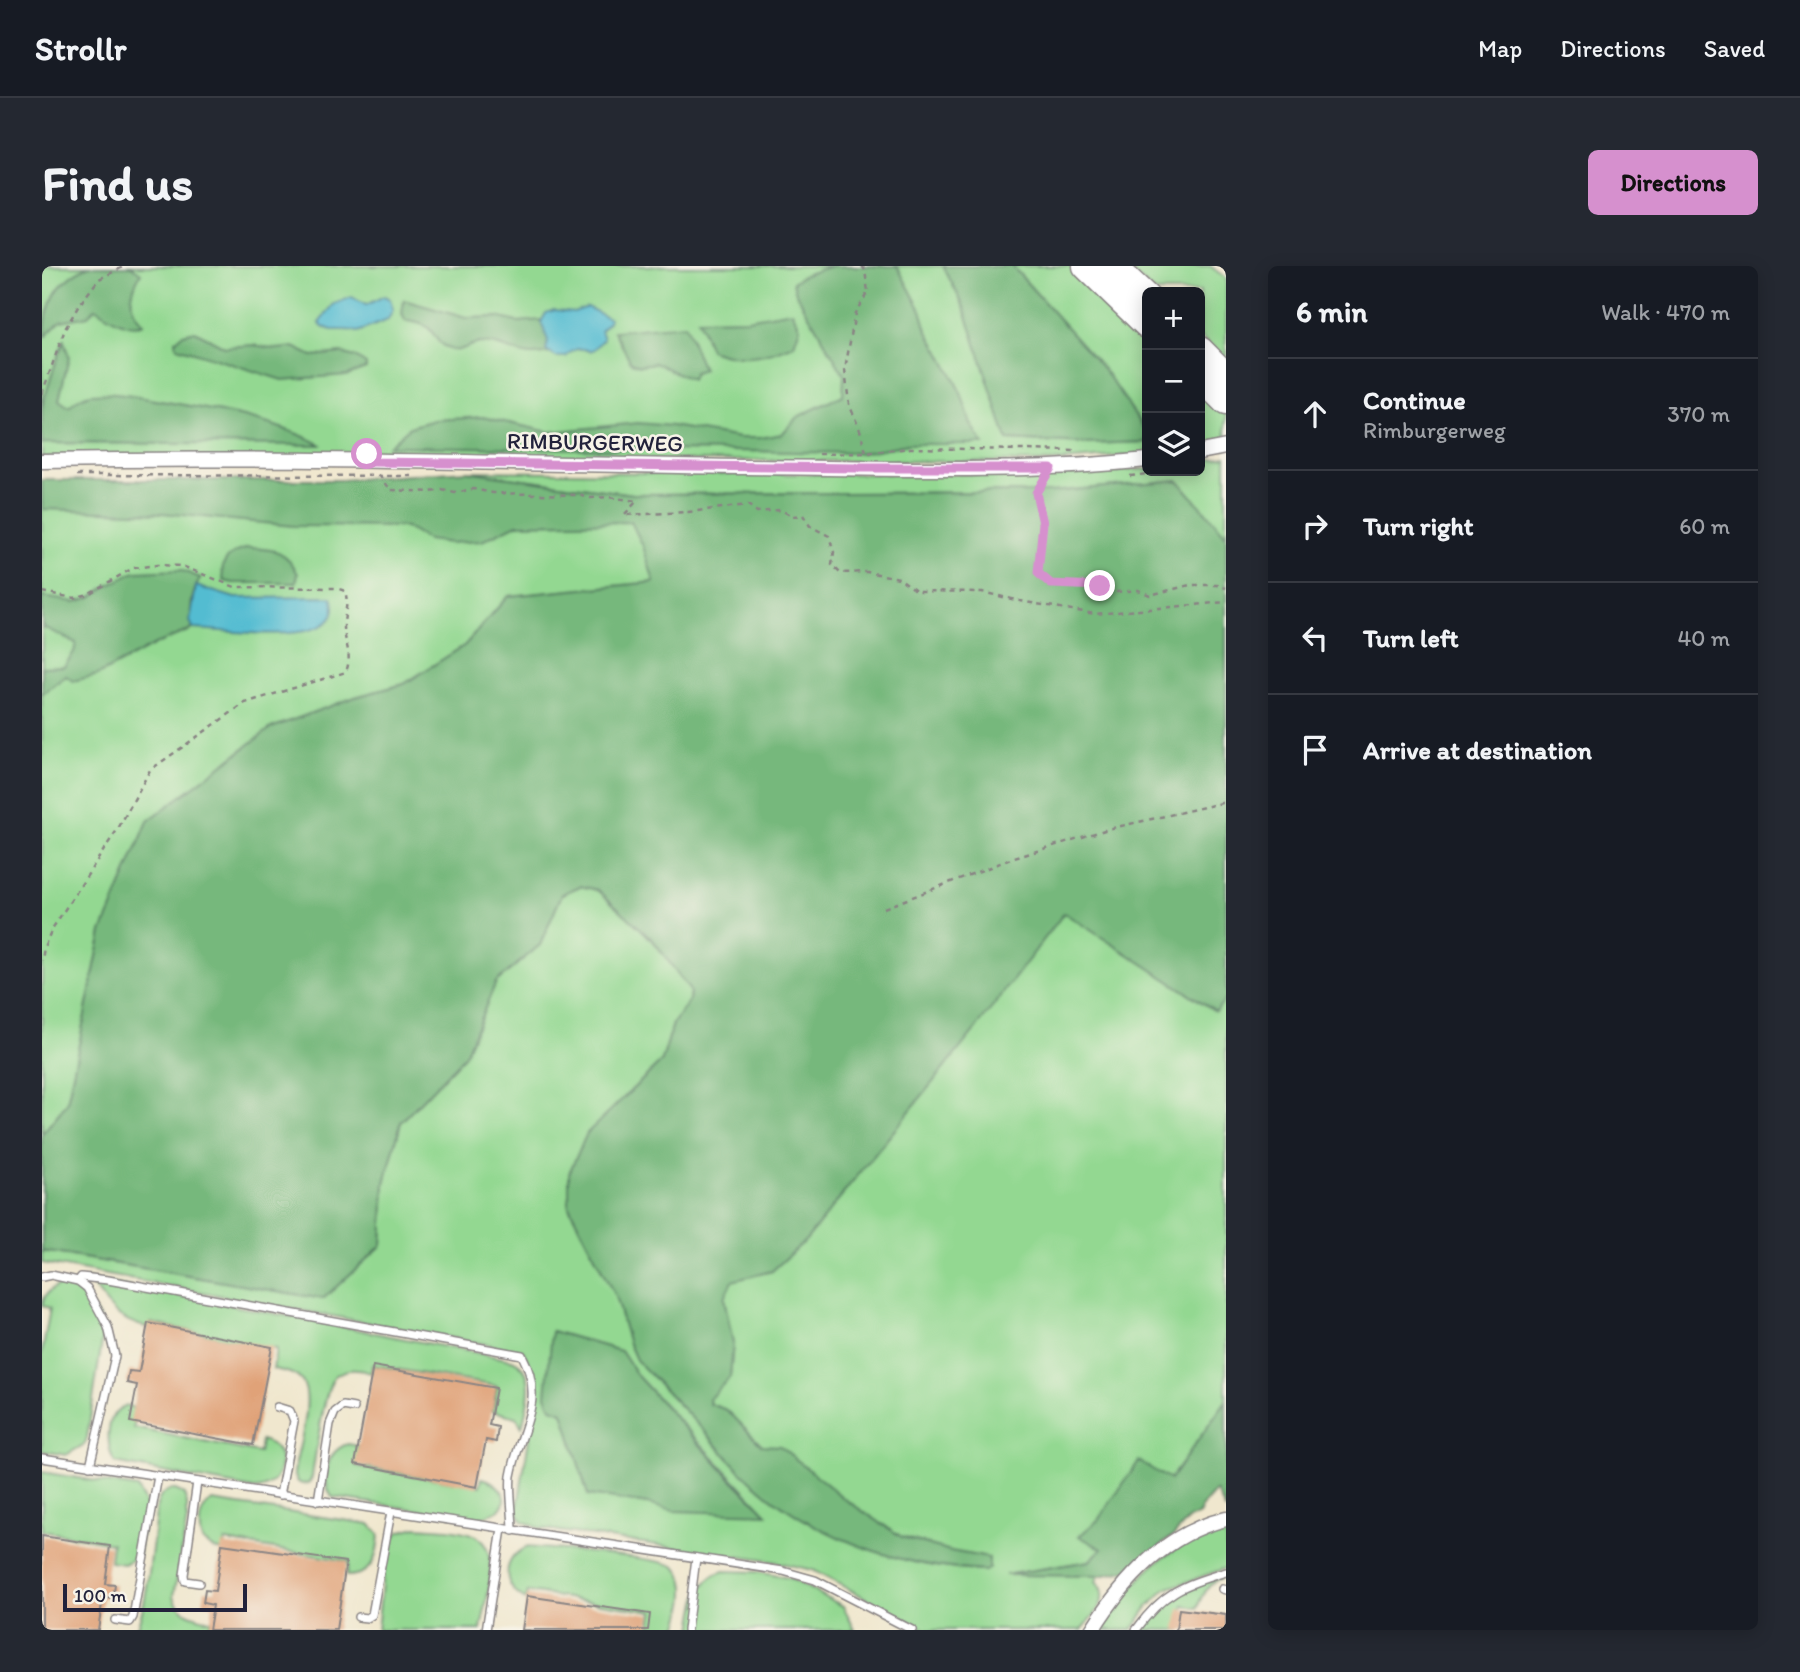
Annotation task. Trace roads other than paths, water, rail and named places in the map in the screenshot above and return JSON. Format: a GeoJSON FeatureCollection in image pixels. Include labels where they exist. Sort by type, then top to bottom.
{"type":"FeatureCollection","features":[{"type":"Feature","properties":{"kind":"highway"},"geometry":{"type":"LineString","coordinates":[[1086,266],[1142,320]]}},
{"type":"Feature","properties":{"kind":"highway"},"geometry":{"type":"LineString","coordinates":[[1113,266],[1142,293]]}},
{"type":"Feature","properties":{"kind":"highway"},"geometry":{"type":"LineString","coordinates":[[1205,355],[1226,376]]}},
{"type":"Feature","properties":{"kind":"highway"},"geometry":{"type":"LineString","coordinates":[[1205,381],[1226,402]]}},
{"type":"Feature","properties":{"kind":"street"},"geometry":{"type":"LineString","coordinates":[[1205,451],[1226,447]]}},
{"type":"Feature","properties":{"kind":"street","name":"RIMBURGERWEG"},"geometry":{"type":"LineString","coordinates":[[42,461],[1051,468],[1142,460]]}},
{"type":"Feature","properties":{"kind":"street"},"geometry":{"type":"LineString","coordinates":[[1092,1630],[1132,1576],[1164,1547],[1190,1531],[1226,1519]]}},
{"type":"Feature","properties":{"kind":"lane"},"geometry":{"type":"LineString","coordinates":[[42,1277],[51,1275],[78,1281],[88,1288],[108,1327],[116,1356],[90,1466]]}},
{"type":"Feature","properties":{"kind":"lane"},"geometry":{"type":"LineString","coordinates":[[78,1281],[81,1277],[108,1280],[522,1355],[533,1381],[533,1396],[511,1478],[513,1531]]}},
{"type":"Feature","properties":{"kind":"lane"},"geometry":{"type":"LineString","coordinates":[[318,1501],[330,1424],[335,1412],[343,1406],[354,1408]]}},
{"type":"Feature","properties":{"kind":"lane"},"geometry":{"type":"LineString","coordinates":[[277,1407],[290,1411],[294,1421],[280,1495]]}},
{"type":"Feature","properties":{"kind":"lane"},"geometry":{"type":"LineString","coordinates":[[42,1458],[783,1571],[815,1580],[912,1630]]}},
{"type":"Feature","properties":{"kind":"lane"},"geometry":{"type":"LineString","coordinates":[[115,1620],[130,1622],[133,1617],[158,1476]]}},
{"type":"Feature","properties":{"kind":"lane"},"geometry":{"type":"LineString","coordinates":[[198,1482],[184,1575],[185,1581],[199,1583]]}},
{"type":"Feature","properties":{"kind":"lane"},"geometry":{"type":"LineString","coordinates":[[358,1618],[372,1615],[391,1512]]}},
{"type":"Feature","properties":{"kind":"lane"},"geometry":{"type":"LineString","coordinates":[[486,1630],[502,1529]]}},
{"type":"Feature","properties":{"kind":"lane"},"geometry":{"type":"LineString","coordinates":[[687,1630],[696,1558]]}},
{"type":"Feature","properties":{"kind":"lane"},"geometry":{"type":"LineString","coordinates":[[1136,1630],[1146,1616],[1177,1588],[1226,1572]]}},
{"type":"Feature","properties":{"kind":"water"},"geometry":{"type":"Polygon","coordinates":[[[384,296],[390,299],[393,310],[388,320],[358,332],[333,330],[319,323],[334,304],[352,297],[366,305],[384,296]]]}},
{"type":"Feature","properties":{"kind":"water"},"geometry":{"type":"Polygon","coordinates":[[[587,307],[609,318],[609,322],[601,330],[604,339],[595,349],[577,349],[566,357],[556,357],[546,351],[548,341],[541,322],[546,313],[554,310],[574,312],[587,307]]]}},
{"type":"Feature","properties":{"kind":"water"},"geometry":{"type":"Polygon","coordinates":[[[196,586],[235,598],[332,597],[333,614],[322,625],[280,634],[193,629],[190,621],[196,586]]]}}]}
